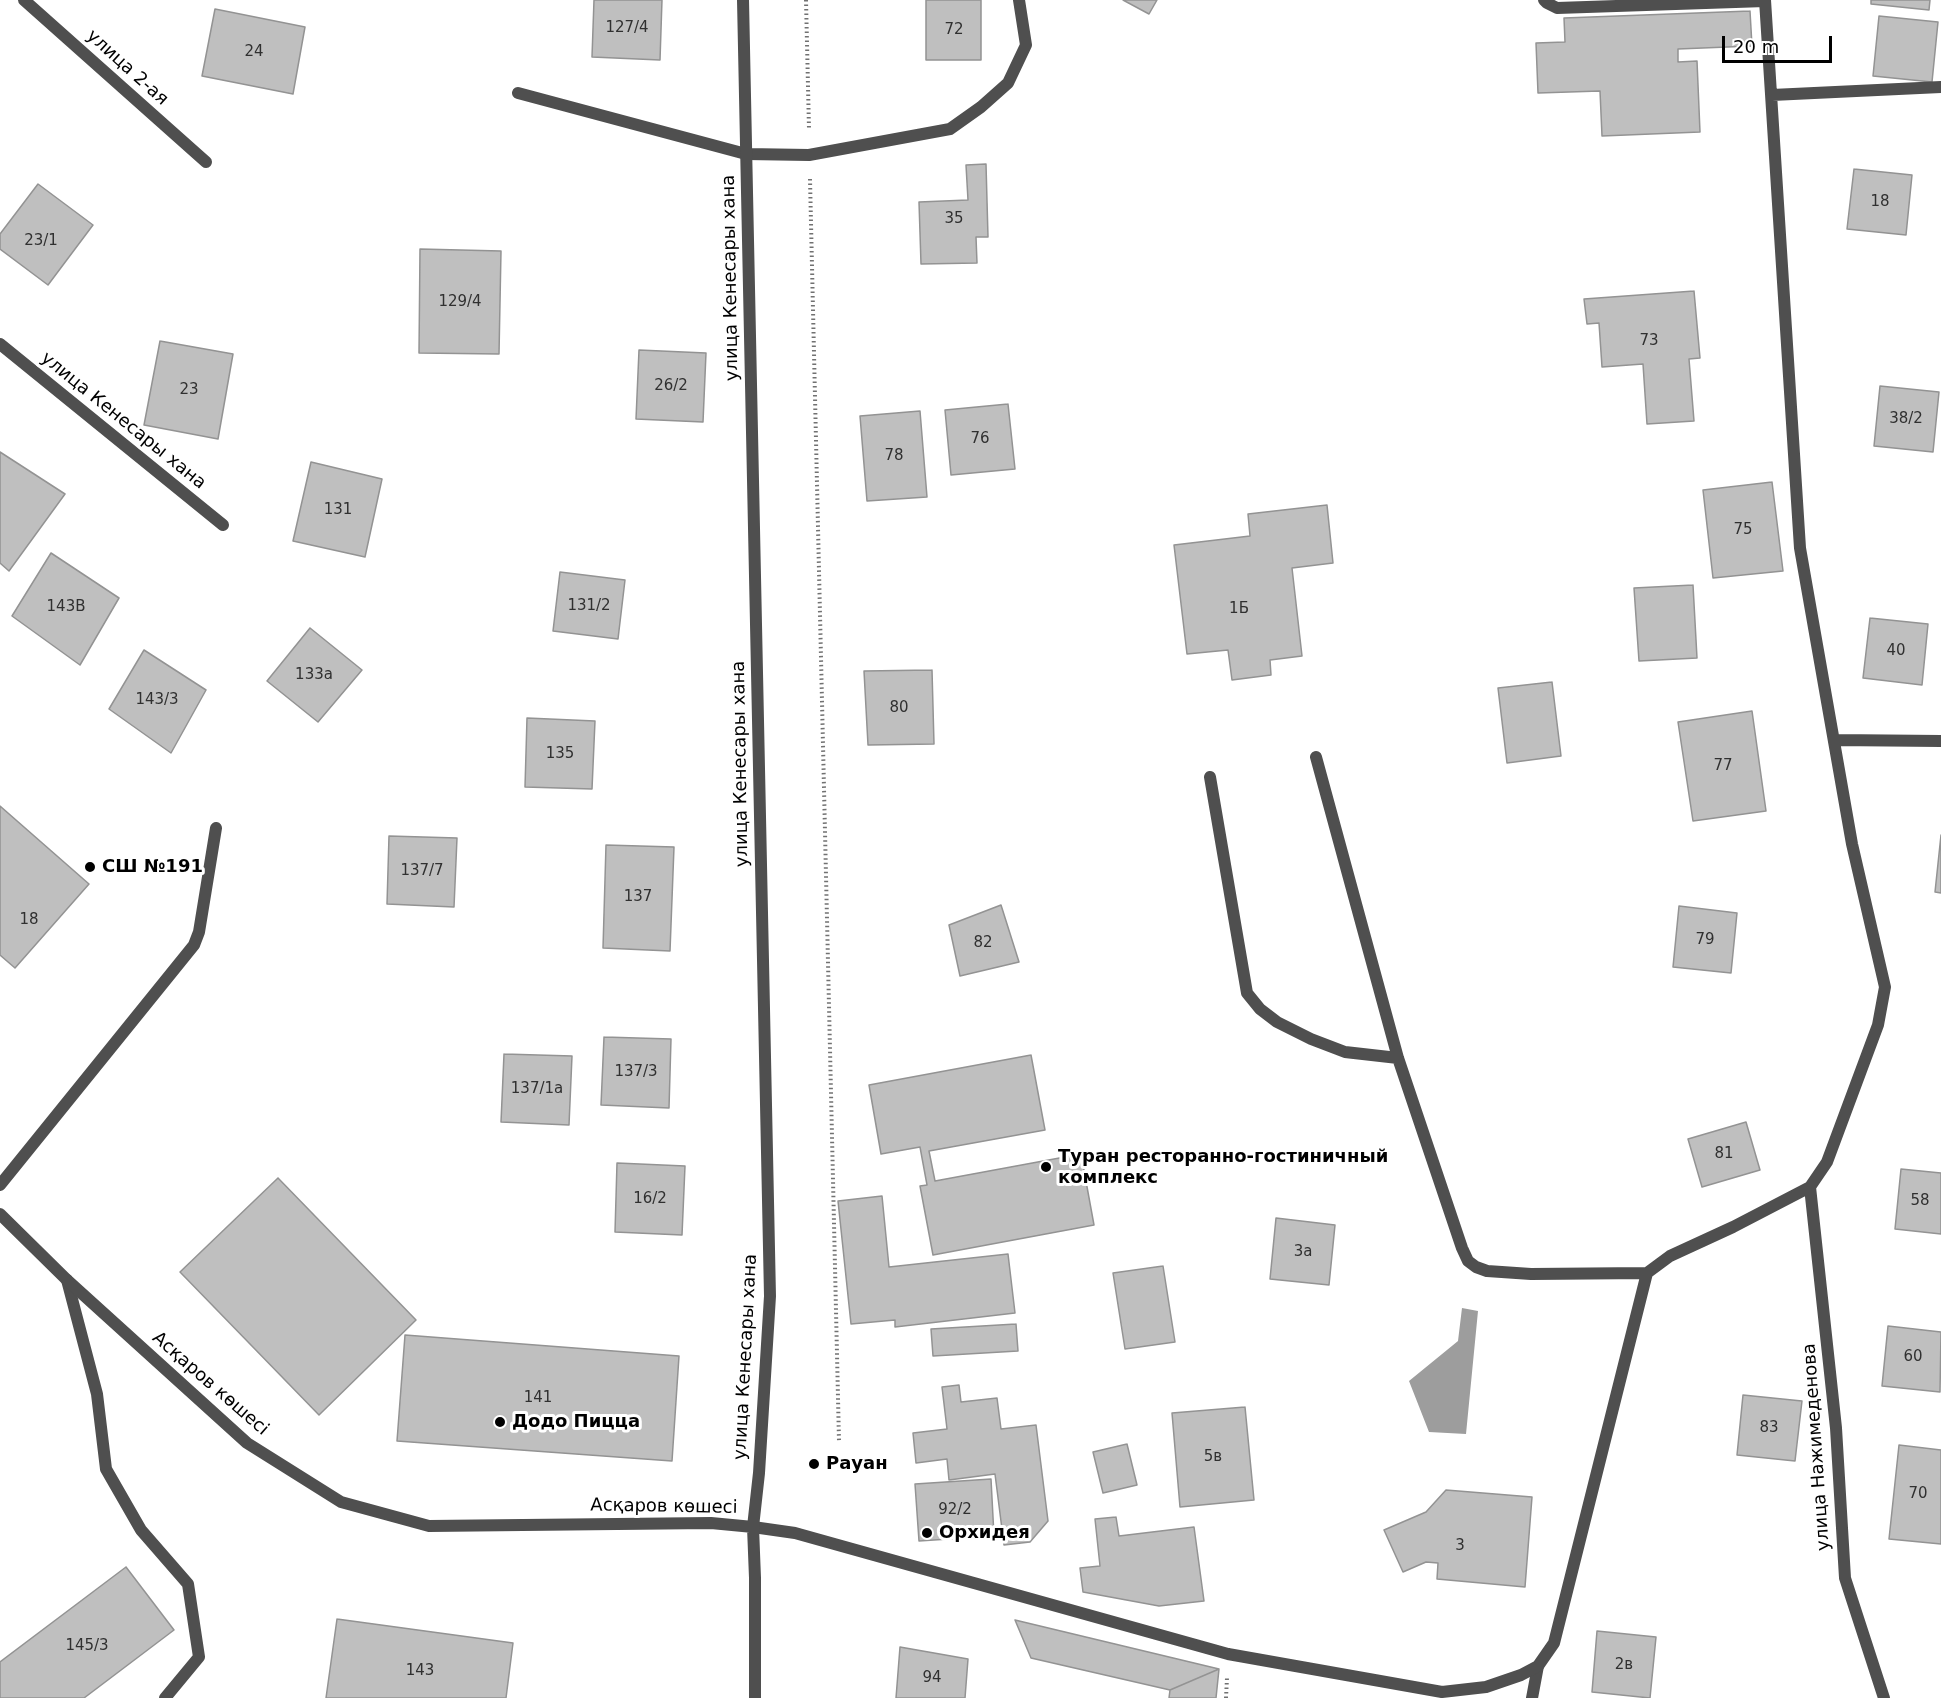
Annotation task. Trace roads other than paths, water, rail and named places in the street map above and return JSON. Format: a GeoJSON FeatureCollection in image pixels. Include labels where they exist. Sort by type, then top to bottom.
{"type":"FeatureCollection","features":[{"type":"Feature","properties":{"kind":"street","name":"улица 2-ая"},"geometry":{"type":"LineString","coordinates":[[24,0],[206,162]]}},
{"type":"Feature","properties":{"kind":"street","name":"улица Кенесары хана"},"geometry":{"type":"LineString","coordinates":[[743,0],[770,1296],[753,1527]]}},
{"type":"Feature","properties":{"kind":"street"},"geometry":{"type":"LineString","coordinates":[[518,93],[746,154],[809,155],[950,129],[981,107],[1008,83],[1026,45],[1019,0]]}},
{"type":"Feature","properties":{"kind":"street"},"geometry":{"type":"LineString","coordinates":[[1316,757],[1398,1058],[1468,1261],[1487,1271],[1531,1274],[1647,1273],[1670,1256],[1733,1227],[1810,1187],[1827,1162],[1878,1025],[1885,987],[1852,844],[1800,548],[1765,1],[1557,8],[1544,0]]}},
{"type":"Feature","properties":{"kind":"street"},"geometry":{"type":"LineString","coordinates":[[1772,95],[1941,87]]}},
{"type":"Feature","properties":{"kind":"street","name":"улица Кенесары хана"},"geometry":{"type":"LineString","coordinates":[[0,344],[223,525]]}},
{"type":"Feature","properties":{"kind":"street"},"geometry":{"type":"LineString","coordinates":[[1834,740],[1941,741]]}},
{"type":"Feature","properties":{"kind":"street"},"geometry":{"type":"LineString","coordinates":[[1210,777],[1247,993],[1260,1009],[1277,1022],[1311,1039],[1345,1052],[1398,1058]]}},
{"type":"Feature","properties":{"kind":"street"},"geometry":{"type":"LineString","coordinates":[[0,1185],[194,945],[199,932],[216,828]]}},
{"type":"Feature","properties":{"kind":"street","name":"улица Нажимеденова"},"geometry":{"type":"LineString","coordinates":[[1810,1187],[1836,1428],[1845,1578],[1884,1698]]}},
{"type":"Feature","properties":{"kind":"street","name":"Асқаров көшесі"},"geometry":{"type":"LineString","coordinates":[[0,1214],[68,1280],[247,1443],[340,1502],[429,1526],[711,1522],[795,1533],[1228,1654],[1442,1692],[1486,1687],[1521,1675],[1538,1666]]}},
{"type":"Feature","properties":{"kind":"street"},"geometry":{"type":"LineString","coordinates":[[1532,1698],[1538,1666],[1554,1643],[1647,1273]]}},
{"type":"Feature","properties":{"kind":"street"},"geometry":{"type":"LineString","coordinates":[[68,1280],[97,1394],[105,1469],[141,1530],[188,1584],[198,1657],[165,1698]]}},
{"type":"Feature","properties":{"kind":"street"},"geometry":{"type":"LineString","coordinates":[[753,1527],[755,1698]]}},
{"type":"Feature","properties":{"kind":"place","name":"СШ №191"},"geometry":{"type":"Point","coordinates":[90,867]}},
{"type":"Feature","properties":{"kind":"place","name":"Туран ресторанно-гостиничный комплекс"},"geometry":{"type":"Point","coordinates":[1046,1167]}},
{"type":"Feature","properties":{"kind":"place","name":"Додо Пицца"},"geometry":{"type":"Point","coordinates":[500,1422]}},
{"type":"Feature","properties":{"kind":"place","name":"Рауан"},"geometry":{"type":"Point","coordinates":[814,1464]}},
{"type":"Feature","properties":{"kind":"place","name":"Орхидея"},"geometry":{"type":"Point","coordinates":[927,1533]}}]}
